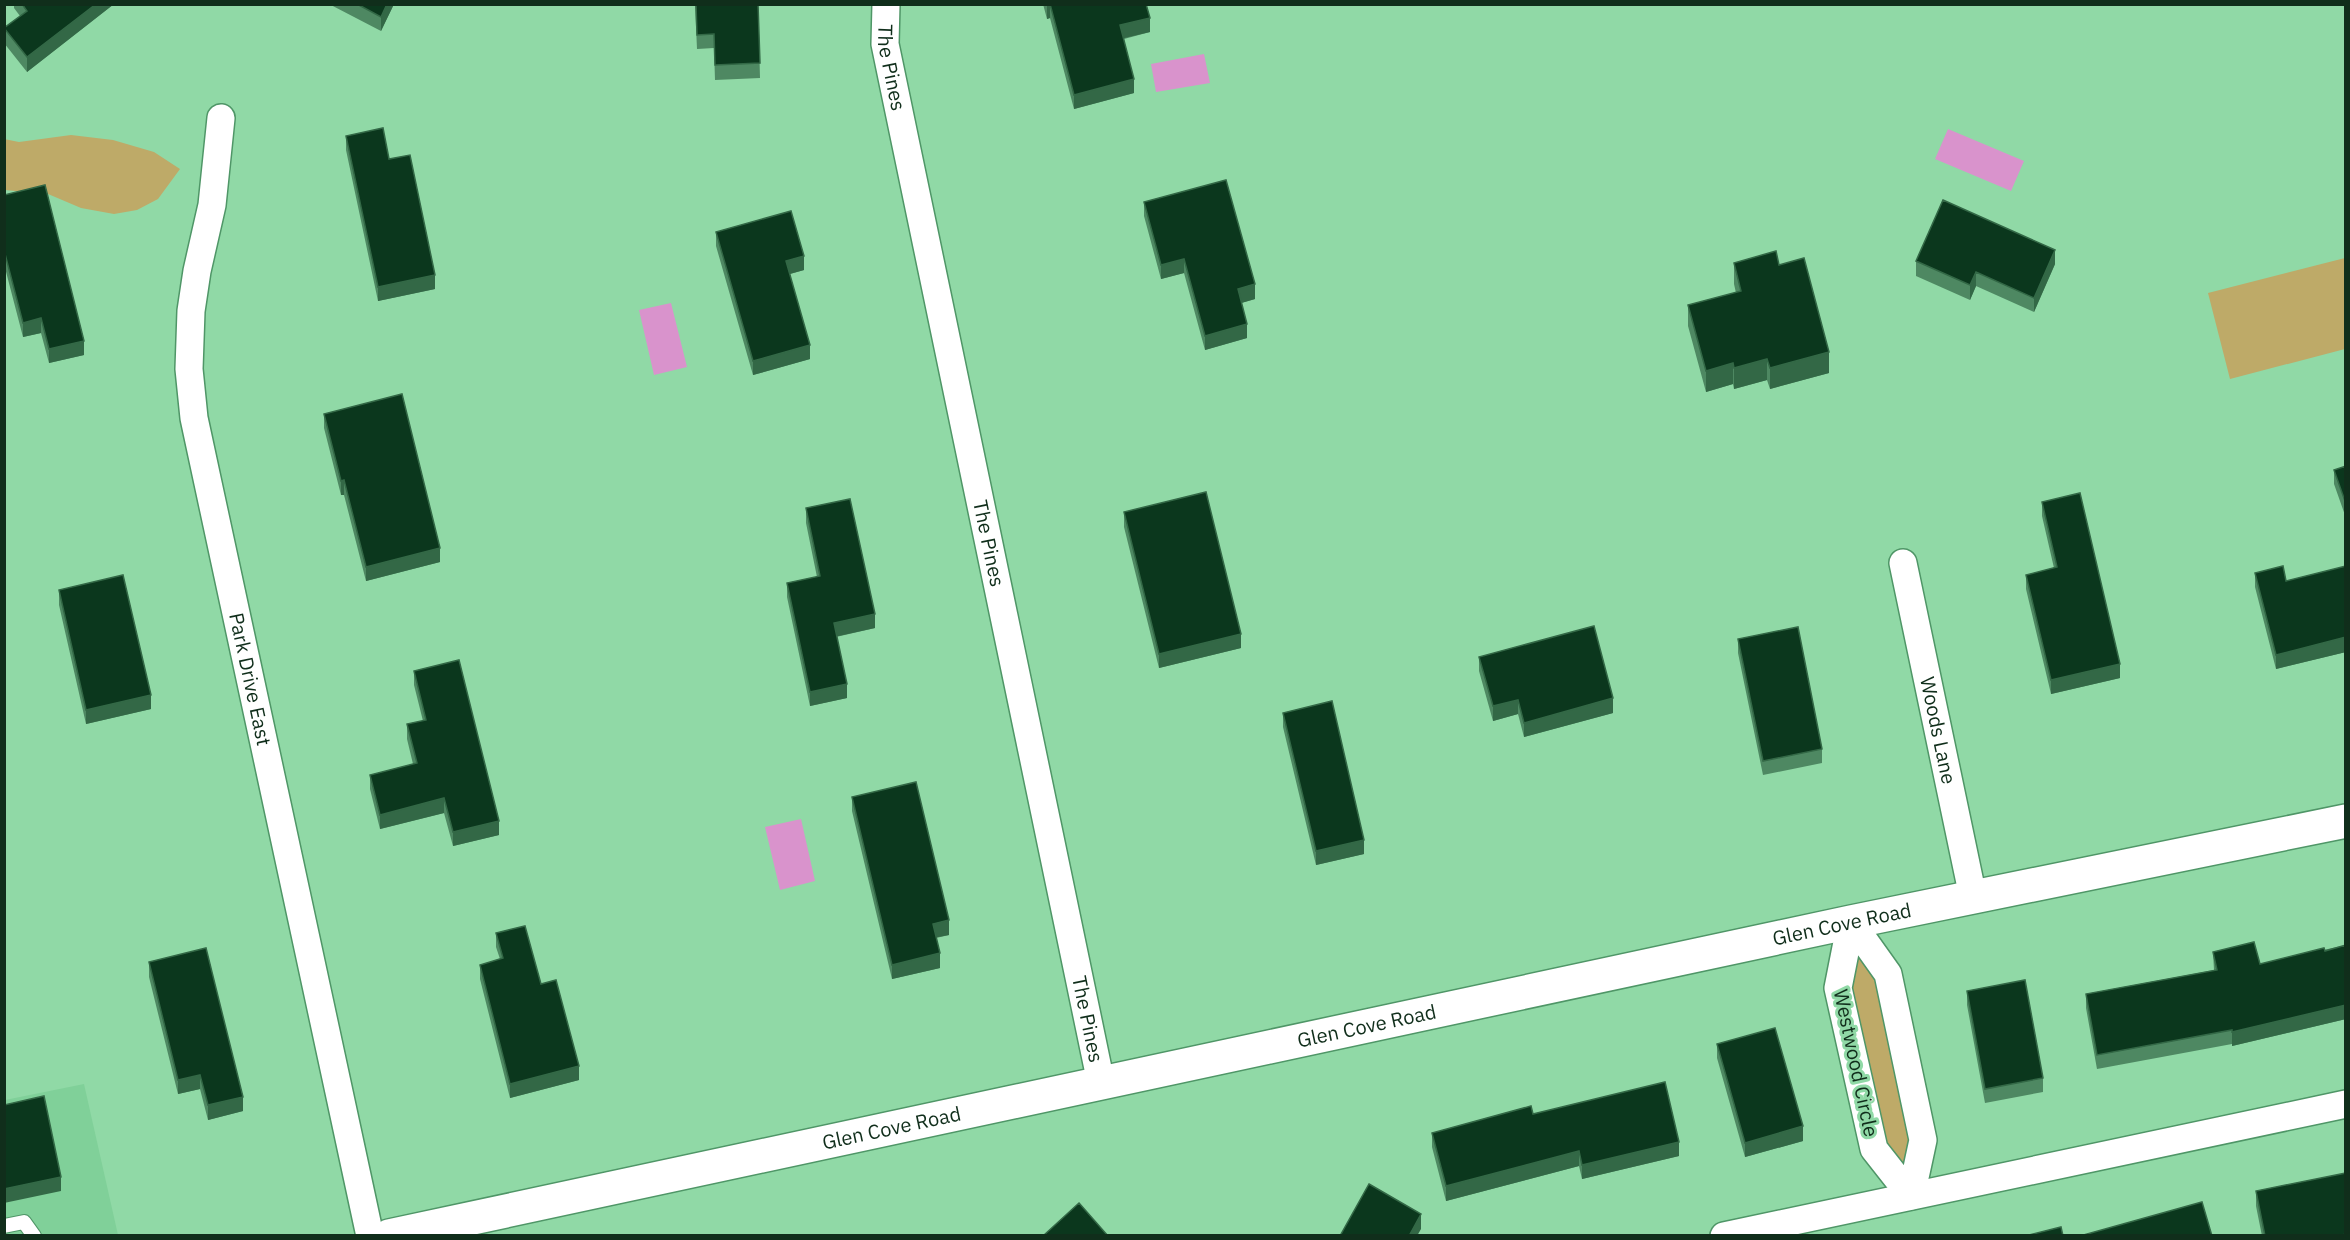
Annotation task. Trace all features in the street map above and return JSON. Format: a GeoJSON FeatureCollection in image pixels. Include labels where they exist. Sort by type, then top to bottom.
{"type":"FeatureCollection","features":[{"type":"Feature","properties":{"kind":"main road","name":"Glen Cove Road"},"geometry":{"type":"LineString","coordinates":[[388,1236],[1851,922],[2346,821]]}},
{"type":"Feature","properties":{"kind":"street","name":"The Pines"},"geometry":{"type":"LineString","coordinates":[[886,4],[885,45],[1101,1083]]}},
{"type":"Feature","properties":{"kind":"street","name":"Park Drive East"},"geometry":{"type":"LineString","coordinates":[[221,118],[212,206],[197,271],[191,312],[189,369],[194,418],[370,1236]]}},
{"type":"Feature","properties":{"kind":"street","name":"Woods Lane"},"geometry":{"type":"LineString","coordinates":[[1903,564],[1973,897]]}},
{"type":"Feature","properties":{"kind":"street","name":"Westwood Circle"},"geometry":{"type":"LineString","coordinates":[[1851,922],[1838,988],[1874,1149],[1911,1196]]}},
{"type":"Feature","properties":{"kind":"street"},"geometry":{"type":"LineString","coordinates":[[1851,922],[1888,974],[1923,1140],[1911,1196]]}},
{"type":"Feature","properties":{"kind":"street"},"geometry":{"type":"LineString","coordinates":[[1724,1236],[2346,1104]]}},
{"type":"Feature","properties":{"kind":"lane"},"geometry":{"type":"LineString","coordinates":[[4,1226],[24,1222],[34,1236]]}},
{"type":"Feature","properties":{"kind":"shaded area"},"geometry":{"type":"Polygon","coordinates":[[[1204,54],[1210,83],[1156,92],[1151,64],[1204,54]]]}},
{"type":"Feature","properties":{"kind":"shaded area"},"geometry":{"type":"Polygon","coordinates":[[[1948,129],[2024,161],[2011,191],[1935,159],[1948,129]]]}},
{"type":"Feature","properties":{"kind":"shaded area"},"geometry":{"type":"Polygon","coordinates":[[[71,135],[113,140],[154,152],[180,169],[158,199],[137,210],[114,214],[81,208],[41,191],[5,190],[4,139],[19,142],[71,135]]]}},
{"type":"Feature","properties":{"kind":"shaded area"},"geometry":{"type":"Polygon","coordinates":[[[2345,258],[2345,349],[2230,379],[2208,293],[2345,258]]]}},
{"type":"Feature","properties":{"kind":"shaded area"},"geometry":{"type":"Polygon","coordinates":[[[671,303],[687,367],[654,375],[639,310],[671,303]]]}},
{"type":"Feature","properties":{"kind":"shaded area"},"geometry":{"type":"Polygon","coordinates":[[[801,819],[815,881],[780,890],[765,827],[801,819]]]}},
{"type":"Feature","properties":{"kind":"shaded area"},"geometry":{"type":"Polygon","coordinates":[[[1851,922],[1888,974],[1923,1140],[1911,1196],[1874,1149],[1838,988],[1851,922]]]}},
{"type":"Feature","properties":{"kind":"shaded area"},"geometry":{"type":"Polygon","coordinates":[[[84,1084],[118,1235],[5,1236],[5,1100],[84,1084]]]}},
{"type":"Feature","properties":{"kind":"building"},"geometry":{"type":"Polygon","coordinates":[[[22,4],[96,4],[27,57],[4,28],[27,11],[22,4]]]}},
{"type":"Feature","properties":{"kind":"building"},"geometry":{"type":"Polygon","coordinates":[[[357,4],[387,4],[381,17],[357,4]]]}},
{"type":"Feature","properties":{"kind":"building"},"geometry":{"type":"Polygon","coordinates":[[[696,4],[758,4],[760,63],[715,65],[714,34],[697,35],[696,4]]]}},
{"type":"Feature","properties":{"kind":"building"},"geometry":{"type":"Polygon","coordinates":[[[1050,4],[1146,4],[1150,18],[1120,25],[1134,79],[1074,95],[1050,4]]]}},
{"type":"Feature","properties":{"kind":"building"},"geometry":{"type":"Polygon","coordinates":[[[383,128],[389,159],[410,155],[435,275],[378,287],[346,136],[383,128]]]}},
{"type":"Feature","properties":{"kind":"building"},"geometry":{"type":"Polygon","coordinates":[[[1226,180],[1255,284],[1238,289],[1247,324],[1205,336],[1184,259],[1161,265],[1144,202],[1226,180]]]}},
{"type":"Feature","properties":{"kind":"building"},"geometry":{"type":"Polygon","coordinates":[[[45,185],[84,341],[49,349],[41,318],[23,323],[4,250],[4,195],[45,185]]]}},
{"type":"Feature","properties":{"kind":"building"},"geometry":{"type":"Polygon","coordinates":[[[1943,200],[2055,250],[2034,298],[1976,272],[1970,285],[1916,261],[1943,200]]]}},
{"type":"Feature","properties":{"kind":"building"},"geometry":{"type":"Polygon","coordinates":[[[791,211],[804,256],[786,261],[810,345],[753,361],[716,232],[791,211]]]}},
{"type":"Feature","properties":{"kind":"building"},"geometry":{"type":"Polygon","coordinates":[[[1776,251],[1779,265],[1804,258],[1829,352],[1770,368],[1767,359],[1734,368],[1733,363],[1706,371],[1688,305],[1741,291],[1734,263],[1776,251]]]}},
{"type":"Feature","properties":{"kind":"building"},"geometry":{"type":"Polygon","coordinates":[[[402,394],[440,548],[366,567],[344,480],[341,481],[324,414],[402,394]]]}},
{"type":"Feature","properties":{"kind":"building"},"geometry":{"type":"Polygon","coordinates":[[[2346,466],[2346,504],[2334,470],[2346,466]]]}},
{"type":"Feature","properties":{"kind":"building"},"geometry":{"type":"Polygon","coordinates":[[[1206,492],[1241,634],[1159,654],[1124,512],[1206,492]]]}},
{"type":"Feature","properties":{"kind":"building"},"geometry":{"type":"Polygon","coordinates":[[[2080,493],[2120,664],[2051,680],[2026,575],[2057,567],[2042,502],[2080,493]]]}},
{"type":"Feature","properties":{"kind":"building"},"geometry":{"type":"Polygon","coordinates":[[[850,499],[875,614],[834,623],[847,684],[810,692],[787,583],[820,576],[806,508],[850,499]]]}},
{"type":"Feature","properties":{"kind":"building"},"geometry":{"type":"Polygon","coordinates":[[[2283,566],[2286,581],[2346,566],[2346,637],[2276,655],[2255,573],[2283,566]]]}},
{"type":"Feature","properties":{"kind":"building"},"geometry":{"type":"Polygon","coordinates":[[[123,575],[151,695],[86,710],[59,590],[123,575]]]}},
{"type":"Feature","properties":{"kind":"building"},"geometry":{"type":"Polygon","coordinates":[[[1594,626],[1613,698],[1524,723],[1518,700],[1493,706],[1479,657],[1594,626]]]}},
{"type":"Feature","properties":{"kind":"building"},"geometry":{"type":"Polygon","coordinates":[[[1798,627],[1822,749],[1763,761],[1738,639],[1798,627]]]}},
{"type":"Feature","properties":{"kind":"building"},"geometry":{"type":"Polygon","coordinates":[[[459,660],[499,821],[453,832],[444,798],[380,815],[370,775],[417,763],[407,724],[426,720],[414,671],[459,660]]]}},
{"type":"Feature","properties":{"kind":"building"},"geometry":{"type":"Polygon","coordinates":[[[1332,701],[1364,840],[1316,851],[1283,713],[1332,701]]]}},
{"type":"Feature","properties":{"kind":"building"},"geometry":{"type":"Polygon","coordinates":[[[916,782],[949,920],[933,924],[940,953],[892,965],[852,797],[916,782]]]}},
{"type":"Feature","properties":{"kind":"building"},"geometry":{"type":"Polygon","coordinates":[[[525,926],[541,984],[556,980],[579,1066],[510,1084],[480,965],[503,958],[496,933],[525,926]]]}},
{"type":"Feature","properties":{"kind":"building"},"geometry":{"type":"Polygon","coordinates":[[[2254,942],[2260,964],[2324,948],[2325,951],[2346,945],[2346,1005],[2232,1032],[2232,1030],[2097,1055],[2086,994],[2217,970],[2213,952],[2254,942]]]}},
{"type":"Feature","properties":{"kind":"building"},"geometry":{"type":"Polygon","coordinates":[[[206,948],[243,1097],[208,1105],[200,1075],[178,1080],[149,962],[206,948]]]}},
{"type":"Feature","properties":{"kind":"building"},"geometry":{"type":"Polygon","coordinates":[[[2025,980],[2043,1078],[1985,1089],[1967,991],[2025,980]]]}},
{"type":"Feature","properties":{"kind":"building"},"geometry":{"type":"Polygon","coordinates":[[[1775,1028],[1803,1126],[1745,1143],[1717,1044],[1775,1028]]]}},
{"type":"Feature","properties":{"kind":"building"},"geometry":{"type":"Polygon","coordinates":[[[1665,1082],[1679,1142],[1582,1165],[1579,1151],[1446,1186],[1432,1133],[1531,1106],[1533,1114],[1665,1082]]]}},
{"type":"Feature","properties":{"kind":"building"},"geometry":{"type":"Polygon","coordinates":[[[44,1096],[61,1177],[4,1189],[4,1105],[44,1096]]]}},
{"type":"Feature","properties":{"kind":"building"},"geometry":{"type":"Polygon","coordinates":[[[2346,1173],[2346,1234],[2339,1236],[2265,1236],[2256,1191],[2346,1173]]]}},
{"type":"Feature","properties":{"kind":"building"},"geometry":{"type":"Polygon","coordinates":[[[1369,1184],[1421,1214],[1409,1236],[1340,1236],[1369,1184]]]}},
{"type":"Feature","properties":{"kind":"building"},"geometry":{"type":"Polygon","coordinates":[[[2202,1202],[2212,1236],[2080,1236],[2202,1202]]]}},
{"type":"Feature","properties":{"kind":"building"},"geometry":{"type":"Polygon","coordinates":[[[1079,1203],[1108,1236],[1043,1236],[1079,1203]]]}},
{"type":"Feature","properties":{"kind":"building"},"geometry":{"type":"Polygon","coordinates":[[[2061,1227],[2063,1236],[2025,1236],[2061,1227]]]}}]}
